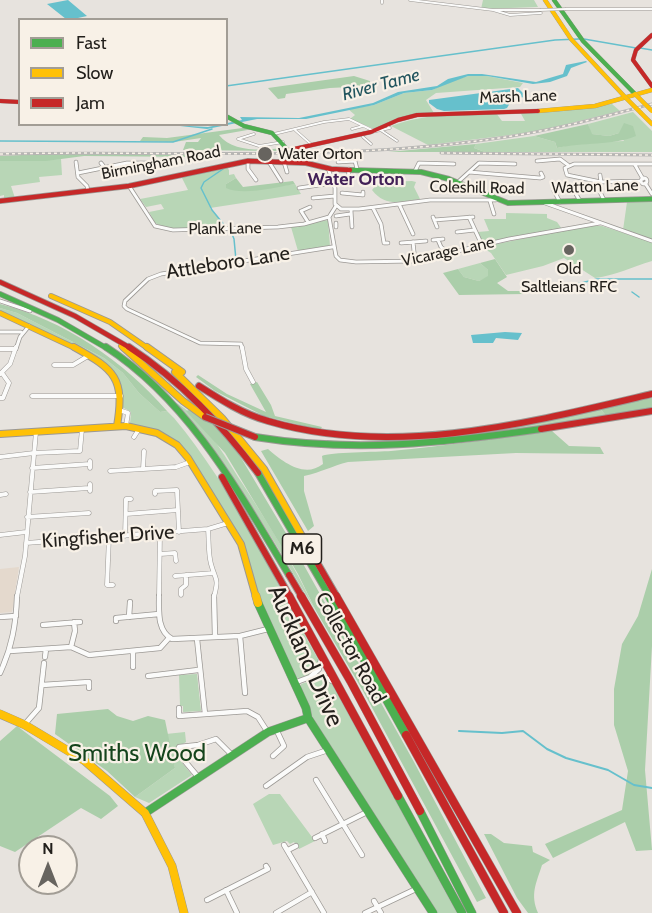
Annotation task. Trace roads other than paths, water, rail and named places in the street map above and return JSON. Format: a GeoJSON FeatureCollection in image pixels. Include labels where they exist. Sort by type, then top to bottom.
{"type":"FeatureCollection","features":[{"type":"Feature","properties":{"kind":"main road"},"geometry":{"type":"LineString","coordinates":[[549,1],[584,54],[648,113]]}},
{"type":"Feature","properties":{"kind":"main road"},"geometry":{"type":"LineString","coordinates":[[549,1],[574,39],[648,113],[652,123]]}},
{"type":"Feature","properties":{"kind":"main road"},"geometry":{"type":"LineString","coordinates":[[651,90],[635,65],[639,50],[652,35]]}},
{"type":"Feature","properties":{"kind":"main road"},"geometry":{"type":"LineString","coordinates":[[639,50],[652,41]]}},
{"type":"Feature","properties":{"kind":"main road","name":"Marsh Lane"},"geometry":{"type":"LineString","coordinates":[[285,155],[353,131],[378,131],[417,115],[557,110],[617,102],[651,90]]}},
{"type":"Feature","properties":{"kind":"main road"},"geometry":{"type":"LineString","coordinates":[[0,101],[18,102]]}},
{"type":"Feature","properties":{"kind":"main road"},"geometry":{"type":"LineString","coordinates":[[230,118],[274,134],[285,155]]}},
{"type":"Feature","properties":{"kind":"main road","name":"Birmingham Road"},"geometry":{"type":"LineString","coordinates":[[0,201],[129,186],[225,164],[248,161],[269,162],[285,155],[328,168],[415,171],[458,182],[493,201]]}},
{"type":"Feature","properties":{"kind":"main road","name":"Watton Lane"},"geometry":{"type":"LineString","coordinates":[[539,203],[580,201],[603,195],[652,199]]}},
{"type":"Feature","properties":{"kind":"main road","name":"Coleshill Road"},"geometry":{"type":"LineString","coordinates":[[493,201],[539,203]]}},
{"type":"Feature","properties":{"kind":"main road","name":"M6"},"geometry":{"type":"LineString","coordinates":[[0,277],[38,291],[115,330],[154,356],[204,397],[237,432],[264,469],[293,517],[517,913]]}},
{"type":"Feature","properties":{"kind":"main road","name":"M6"},"geometry":{"type":"LineString","coordinates":[[0,282],[55,303],[134,348],[177,380],[228,431],[286,518],[504,913]]}},
{"type":"Feature","properties":{"kind":"main road"},"geometry":{"type":"LineString","coordinates":[[38,291],[110,322],[231,408],[272,424],[305,432],[360,437],[402,436],[534,418],[652,395]]}},
{"type":"Feature","properties":{"kind":"main road","name":"Collector Road"},"geometry":{"type":"LineString","coordinates":[[0,294],[48,314],[85,334],[123,359],[161,393],[192,427],[233,484],[299,590],[383,741],[472,913]]}},
{"type":"Feature","properties":{"kind":"main road","name":"Collector Road"},"geometry":{"type":"LineString","coordinates":[[0,300],[30,311],[81,336],[118,361],[171,411],[201,447],[227,485],[462,913]]}},
{"type":"Feature","properties":{"kind":"main road"},"geometry":{"type":"LineString","coordinates":[[55,303],[124,348],[172,392],[205,417],[255,437],[308,448],[373,450],[479,438],[652,411]]}},
{"type":"Feature","properties":{"kind":"main road"},"geometry":{"type":"LineString","coordinates":[[0,313],[88,356],[111,371],[120,385],[121,396],[117,426]]}},
{"type":"Feature","properties":{"kind":"main road","name":"Auckland Drive"},"geometry":{"type":"LineString","coordinates":[[0,434],[126,426],[139,428],[172,441],[191,462],[243,547],[259,607],[306,708],[308,718],[433,913]]}},
{"type":"Feature","properties":{"kind":"main road"},"geometry":{"type":"LineString","coordinates":[[299,590],[306,610],[331,658],[330,669]]}},
{"type":"Feature","properties":{"kind":"main road"},"geometry":{"type":"LineString","coordinates":[[0,714],[25,725],[85,761],[145,813],[172,866],[184,913]]}},
{"type":"Feature","properties":{"kind":"main road"},"geometry":{"type":"LineString","coordinates":[[145,813],[268,732],[308,718]]}},
{"type":"Feature","properties":{"kind":"street"},"geometry":{"type":"LineString","coordinates":[[410,0],[524,15],[566,9],[652,9]]}},
{"type":"Feature","properties":{"kind":"street"},"geometry":{"type":"LineString","coordinates":[[274,134],[324,122],[349,119],[397,141]]}},
{"type":"Feature","properties":{"kind":"street"},"geometry":{"type":"LineString","coordinates":[[290,126],[312,145]]}},
{"type":"Feature","properties":{"kind":"street","name":"Marsh Lane"},"geometry":{"type":"LineString","coordinates":[[353,131],[363,126]]}},
{"type":"Feature","properties":{"kind":"street"},"geometry":{"type":"LineString","coordinates":[[283,127],[288,131]]}},
{"type":"Feature","properties":{"kind":"street","name":"Marsh Lane"},"geometry":{"type":"LineString","coordinates":[[353,131],[363,136],[378,131]]}},
{"type":"Feature","properties":{"kind":"street"},"geometry":{"type":"LineString","coordinates":[[254,134],[238,139],[285,155],[287,172]]}},
{"type":"Feature","properties":{"kind":"street"},"geometry":{"type":"LineString","coordinates":[[363,136],[371,144]]}},
{"type":"Feature","properties":{"kind":"street"},"geometry":{"type":"LineString","coordinates":[[537,161],[560,159],[569,165],[652,164]]}},
{"type":"Feature","properties":{"kind":"street"},"geometry":{"type":"LineString","coordinates":[[248,161],[248,169],[256,180]]}},
{"type":"Feature","properties":{"kind":"street"},"geometry":{"type":"LineString","coordinates":[[338,162],[355,161],[357,169]]}},
{"type":"Feature","properties":{"kind":"street"},"geometry":{"type":"LineString","coordinates":[[412,161],[454,164]]}},
{"type":"Feature","properties":{"kind":"street"},"geometry":{"type":"LineString","coordinates":[[269,162],[281,182]]}},
{"type":"Feature","properties":{"kind":"street"},"geometry":{"type":"LineString","coordinates":[[77,163],[79,180],[87,186],[88,191]]}},
{"type":"Feature","properties":{"kind":"street"},"geometry":{"type":"LineString","coordinates":[[415,171],[418,163]]}},
{"type":"Feature","properties":{"kind":"street"},"geometry":{"type":"LineString","coordinates":[[458,182],[480,163],[515,164]]}},
{"type":"Feature","properties":{"kind":"street"},"geometry":{"type":"LineString","coordinates":[[78,173],[103,165],[145,165]]}},
{"type":"Feature","properties":{"kind":"street"},"geometry":{"type":"LineString","coordinates":[[569,165],[565,170],[571,179],[597,183],[649,181],[645,183],[652,194]]}},
{"type":"Feature","properties":{"kind":"street"},"geometry":{"type":"LineString","coordinates":[[635,165],[641,180]]}},
{"type":"Feature","properties":{"kind":"street"},"geometry":{"type":"LineString","coordinates":[[116,166],[120,172]]}},
{"type":"Feature","properties":{"kind":"street"},"geometry":{"type":"LineString","coordinates":[[328,168],[338,194],[335,215],[350,211],[353,227]]}},
{"type":"Feature","properties":{"kind":"street"},"geometry":{"type":"LineString","coordinates":[[299,188],[348,182],[349,169]]}},
{"type":"Feature","properties":{"kind":"street"},"geometry":{"type":"LineString","coordinates":[[469,172],[540,178],[543,177],[541,173]]}},
{"type":"Feature","properties":{"kind":"street"},"geometry":{"type":"LineString","coordinates":[[597,183],[600,175]]}},
{"type":"Feature","properties":{"kind":"street","name":"Plank Lane"},"geometry":{"type":"LineString","coordinates":[[129,186],[154,224],[160,228],[192,231],[264,229],[335,215]]}},
{"type":"Feature","properties":{"kind":"street"},"geometry":{"type":"LineString","coordinates":[[573,189],[580,201]]}},
{"type":"Feature","properties":{"kind":"street"},"geometry":{"type":"LineString","coordinates":[[554,191],[560,202]]}},
{"type":"Feature","properties":{"kind":"street"},"geometry":{"type":"LineString","coordinates":[[313,198],[338,194],[363,195],[363,192]]}},
{"type":"Feature","properties":{"kind":"street","name":"Coleshill Road"},"geometry":{"type":"LineString","coordinates":[[336,206],[350,211],[438,200],[493,201]]}},
{"type":"Feature","properties":{"kind":"street"},"geometry":{"type":"LineString","coordinates":[[493,201],[494,214]]}},
{"type":"Feature","properties":{"kind":"street","name":"Coleshill Road"},"geometry":{"type":"LineString","coordinates":[[552,203],[652,241]]}},
{"type":"Feature","properties":{"kind":"street"},"geometry":{"type":"LineString","coordinates":[[399,204],[407,217],[411,233]]}},
{"type":"Feature","properties":{"kind":"street"},"geometry":{"type":"LineString","coordinates":[[308,222],[301,211],[310,207]]}},
{"type":"Feature","properties":{"kind":"street"},"geometry":{"type":"LineString","coordinates":[[373,208],[381,224],[384,243],[388,243]]}},
{"type":"Feature","properties":{"kind":"street"},"geometry":{"type":"LineString","coordinates":[[329,217],[334,225],[333,247]]}},
{"type":"Feature","properties":{"kind":"street"},"geometry":{"type":"LineString","coordinates":[[437,227],[434,218],[471,217],[482,245]]}},
{"type":"Feature","properties":{"kind":"street","name":"Vicarage Lane"},"geometry":{"type":"LineString","coordinates":[[333,247],[337,258],[353,262],[415,261],[482,245],[600,223]]}},
{"type":"Feature","properties":{"kind":"street"},"geometry":{"type":"LineString","coordinates":[[457,232],[475,230]]}},
{"type":"Feature","properties":{"kind":"street"},"geometry":{"type":"LineString","coordinates":[[375,238],[383,238]]}},
{"type":"Feature","properties":{"kind":"street"},"geometry":{"type":"LineString","coordinates":[[433,240],[443,239]]}},
{"type":"Feature","properties":{"kind":"street"},"geometry":{"type":"LineString","coordinates":[[438,240],[441,247],[450,254]]}},
{"type":"Feature","properties":{"kind":"street"},"geometry":{"type":"LineString","coordinates":[[400,243],[426,241]]}},
{"type":"Feature","properties":{"kind":"street"},"geometry":{"type":"LineString","coordinates":[[412,242],[415,261]]}},
{"type":"Feature","properties":{"kind":"street","name":"Attleboro Lane"},"geometry":{"type":"LineString","coordinates":[[254,382],[246,369],[241,344],[200,343],[124,306],[144,282],[153,276],[333,247]]}},
{"type":"Feature","properties":{"kind":"street"},"geometry":{"type":"LineString","coordinates":[[0,398],[3,398],[9,383],[1,374],[9,368],[21,332],[28,326]]}},
{"type":"Feature","properties":{"kind":"street"},"geometry":{"type":"LineString","coordinates":[[0,332],[21,332]]}},
{"type":"Feature","properties":{"kind":"street"},"geometry":{"type":"LineString","coordinates":[[0,350],[15,349]]}},
{"type":"Feature","properties":{"kind":"street"},"geometry":{"type":"LineString","coordinates":[[54,365],[73,365],[88,356]]}},
{"type":"Feature","properties":{"kind":"street"},"geometry":{"type":"LineString","coordinates":[[32,396],[121,396]]}},
{"type":"Feature","properties":{"kind":"street"},"geometry":{"type":"LineString","coordinates":[[119,410],[128,413],[126,426]]}},
{"type":"Feature","properties":{"kind":"street"},"geometry":{"type":"LineString","coordinates":[[134,437],[139,428]]}},
{"type":"Feature","properties":{"kind":"street"},"geometry":{"type":"LineString","coordinates":[[0,457],[34,453],[80,452],[82,429]]}},
{"type":"Feature","properties":{"kind":"street","name":"Kingfisher Drive"},"geometry":{"type":"LineString","coordinates":[[36,432],[26,543],[208,529],[229,523]]}},
{"type":"Feature","properties":{"kind":"street"},"geometry":{"type":"LineString","coordinates":[[143,469],[144,451]]}},
{"type":"Feature","properties":{"kind":"street"},"geometry":{"type":"LineString","coordinates":[[110,471],[176,466],[191,462]]}},
{"type":"Feature","properties":{"kind":"street"},"geometry":{"type":"LineString","coordinates":[[32,468],[90,464]]}},
{"type":"Feature","properties":{"kind":"street"},"geometry":{"type":"LineString","coordinates":[[30,492],[90,488]]}},
{"type":"Feature","properties":{"kind":"street"},"geometry":{"type":"LineString","coordinates":[[155,494],[155,491],[177,490],[179,531]]}},
{"type":"Feature","properties":{"kind":"street"},"geometry":{"type":"LineString","coordinates":[[0,495],[6,494]]}},
{"type":"Feature","properties":{"kind":"street"},"geometry":{"type":"LineString","coordinates":[[125,536],[126,499],[131,498]]}},
{"type":"Feature","properties":{"kind":"street"},"geometry":{"type":"LineString","coordinates":[[126,514],[178,510]]}},
{"type":"Feature","properties":{"kind":"street"},"geometry":{"type":"LineString","coordinates":[[27,518],[89,513]]}},
{"type":"Feature","properties":{"kind":"street"},"geometry":{"type":"LineString","coordinates":[[208,529],[211,565],[217,576],[214,602],[215,637]]}},
{"type":"Feature","properties":{"kind":"street"},"geometry":{"type":"LineString","coordinates":[[0,535],[27,532]]}},
{"type":"Feature","properties":{"kind":"street"},"geometry":{"type":"LineString","coordinates":[[160,533],[159,614],[161,630],[169,638],[240,636],[268,629]]}},
{"type":"Feature","properties":{"kind":"street"},"geometry":{"type":"LineString","coordinates":[[109,537],[107,585],[113,585]]}},
{"type":"Feature","properties":{"kind":"street"},"geometry":{"type":"LineString","coordinates":[[0,673],[10,651],[16,616],[17,587],[26,543]]}},
{"type":"Feature","properties":{"kind":"street"},"geometry":{"type":"LineString","coordinates":[[160,554],[175,553],[176,561]]}},
{"type":"Feature","properties":{"kind":"street"},"geometry":{"type":"LineString","coordinates":[[175,576],[214,573]]}},
{"type":"Feature","properties":{"kind":"street"},"geometry":{"type":"LineString","coordinates":[[181,595],[181,589],[186,585],[186,575]]}},
{"type":"Feature","properties":{"kind":"street"},"geometry":{"type":"LineString","coordinates":[[129,617],[130,602]]}},
{"type":"Feature","properties":{"kind":"street"},"geometry":{"type":"LineString","coordinates":[[116,621],[116,618],[159,614]]}},
{"type":"Feature","properties":{"kind":"street"},"geometry":{"type":"LineString","coordinates":[[0,617],[16,616]]}},
{"type":"Feature","properties":{"kind":"street"},"geometry":{"type":"LineString","coordinates":[[71,647],[75,632],[74,622]]}},
{"type":"Feature","properties":{"kind":"street"},"geometry":{"type":"LineString","coordinates":[[43,625],[80,622]]}},
{"type":"Feature","properties":{"kind":"street"},"geometry":{"type":"LineString","coordinates":[[240,636],[244,693]]}},
{"type":"Feature","properties":{"kind":"street"},"geometry":{"type":"LineString","coordinates":[[10,651],[71,647],[86,655],[133,652],[160,648],[169,638]]}},
{"type":"Feature","properties":{"kind":"street"},"geometry":{"type":"LineString","coordinates":[[196,639],[199,680],[205,714]]}},
{"type":"Feature","properties":{"kind":"street"},"geometry":{"type":"LineString","coordinates":[[25,725],[39,708],[46,649]]}},
{"type":"Feature","properties":{"kind":"street"},"geometry":{"type":"LineString","coordinates":[[133,652],[133,667]]}},
{"type":"Feature","properties":{"kind":"street"},"geometry":{"type":"LineString","coordinates":[[309,678],[319,669],[321,653]]}},
{"type":"Feature","properties":{"kind":"street"},"geometry":{"type":"LineString","coordinates":[[294,683],[330,669]]}},
{"type":"Feature","properties":{"kind":"street"},"geometry":{"type":"LineString","coordinates":[[148,676],[198,670]]}},
{"type":"Feature","properties":{"kind":"street"},"geometry":{"type":"LineString","coordinates":[[309,678],[322,676],[331,679],[351,710]]}},
{"type":"Feature","properties":{"kind":"street"},"geometry":{"type":"LineString","coordinates":[[42,685],[89,682],[90,688]]}},
{"type":"Feature","properties":{"kind":"street"},"geometry":{"type":"LineString","coordinates":[[178,708],[179,716],[247,711],[258,717],[268,732]]}},
{"type":"Feature","properties":{"kind":"street"},"geometry":{"type":"LineString","coordinates":[[273,756],[284,746],[275,729]]}},
{"type":"Feature","properties":{"kind":"street"},"geometry":{"type":"LineString","coordinates":[[199,778],[177,752],[179,747],[198,745],[216,739],[232,755]]}},
{"type":"Feature","properties":{"kind":"street"},"geometry":{"type":"LineString","coordinates":[[266,786],[307,757],[329,750]]}},
{"type":"Feature","properties":{"kind":"street"},"geometry":{"type":"LineString","coordinates":[[316,780],[362,855]]}},
{"type":"Feature","properties":{"kind":"street"},"geometry":{"type":"LineString","coordinates":[[315,838],[368,812]]}},
{"type":"Feature","properties":{"kind":"street"},"geometry":{"type":"LineString","coordinates":[[322,834],[326,841]]}},
{"type":"Feature","properties":{"kind":"street"},"geometry":{"type":"LineString","coordinates":[[296,846],[286,847],[324,913]]}},
{"type":"Feature","properties":{"kind":"street"},"geometry":{"type":"LineString","coordinates":[[207,900],[268,869],[266,866]]}},
{"type":"Feature","properties":{"kind":"street"},"geometry":{"type":"LineString","coordinates":[[365,913],[417,888]]}},
{"type":"Feature","properties":{"kind":"street"},"geometry":{"type":"LineString","coordinates":[[226,890],[237,913]]}},
{"type":"Feature","properties":{"kind":"street"},"geometry":{"type":"LineString","coordinates":[[276,913],[312,892]]}},
{"type":"Feature","properties":{"kind":"water"},"geometry":{"type":"Polygon","coordinates":[[[68,0],[87,16],[65,18],[47,4],[68,0]]]}},
{"type":"Feature","properties":{"kind":"water"},"geometry":{"type":"Polygon","coordinates":[[[587,62],[571,68],[567,76],[550,82],[533,84],[487,76],[468,76],[432,90],[404,93],[374,105],[306,119],[257,119],[228,125],[228,123],[242,120],[240,117],[299,118],[373,103],[398,92],[437,86],[448,79],[468,74],[482,74],[536,82],[563,74],[566,65],[587,62]]]}},
{"type":"Feature","properties":{"kind":"water"},"geometry":{"type":"Polygon","coordinates":[[[518,88],[527,97],[513,98],[504,109],[444,111],[429,103],[429,100],[518,88]]]}},
{"type":"Feature","properties":{"kind":"water"},"geometry":{"type":"Polygon","coordinates":[[[180,126],[190,126],[222,126],[207,129],[180,126]]]}},
{"type":"Feature","properties":{"kind":"water"},"geometry":{"type":"Polygon","coordinates":[[[522,333],[518,340],[496,338],[493,343],[473,343],[471,335],[522,333]]]}},
{"type":"Feature","properties":{"kind":"waterway","name":"River Tame"},"geometry":{"type":"LineString","coordinates":[[228,86],[555,40],[579,39]]}},
{"type":"Feature","properties":{"kind":"waterway"},"geometry":{"type":"LineString","coordinates":[[584,39],[636,48]]}},
{"type":"Feature","properties":{"kind":"waterway"},"geometry":{"type":"LineString","coordinates":[[640,48],[652,50]]}},
{"type":"Feature","properties":{"kind":"waterway"},"geometry":{"type":"LineString","coordinates":[[0,141],[173,142],[212,129]]}},
{"type":"Feature","properties":{"kind":"waterway"},"geometry":{"type":"LineString","coordinates":[[223,169],[204,182],[201,188],[212,210],[225,226]]}},
{"type":"Feature","properties":{"kind":"waterway"},"geometry":{"type":"LineString","coordinates":[[230,229],[234,239],[236,260]]}},
{"type":"Feature","properties":{"kind":"waterway"},"geometry":{"type":"LineString","coordinates":[[553,290],[597,279],[652,279]]}},
{"type":"Feature","properties":{"kind":"waterway"},"geometry":{"type":"LineString","coordinates":[[632,292],[639,297]]}},
{"type":"Feature","properties":{"kind":"waterway"},"geometry":{"type":"LineString","coordinates":[[459,731],[502,733],[523,731],[547,749],[566,758],[608,770],[634,785],[652,788]]}},
{"type":"Feature","properties":{"kind":"railway"},"geometry":{"type":"LineString","coordinates":[[0,154],[308,153],[431,146],[532,133],[652,104]]}},
{"type":"Feature","properties":{"kind":"railway"},"geometry":{"type":"LineString","coordinates":[[441,153],[652,155]]}},
{"type":"Feature","properties":{"kind":"place","name":"Water Orton"},"geometry":{"type":"Point","coordinates":[265,154]}},
{"type":"Feature","properties":{"kind":"place","name":"Old Saltleians RFC"},"geometry":{"type":"Point","coordinates":[569,250]}},
{"type":"Feature","properties":{"kind":"district","name":"Water Orton"},"geometry":{"type":"Point","coordinates":[356,180]}},
{"type":"Feature","properties":{"kind":"park label","name":"Smiths Wood"},"geometry":{"type":"Point","coordinates":[137,754]}}]}
